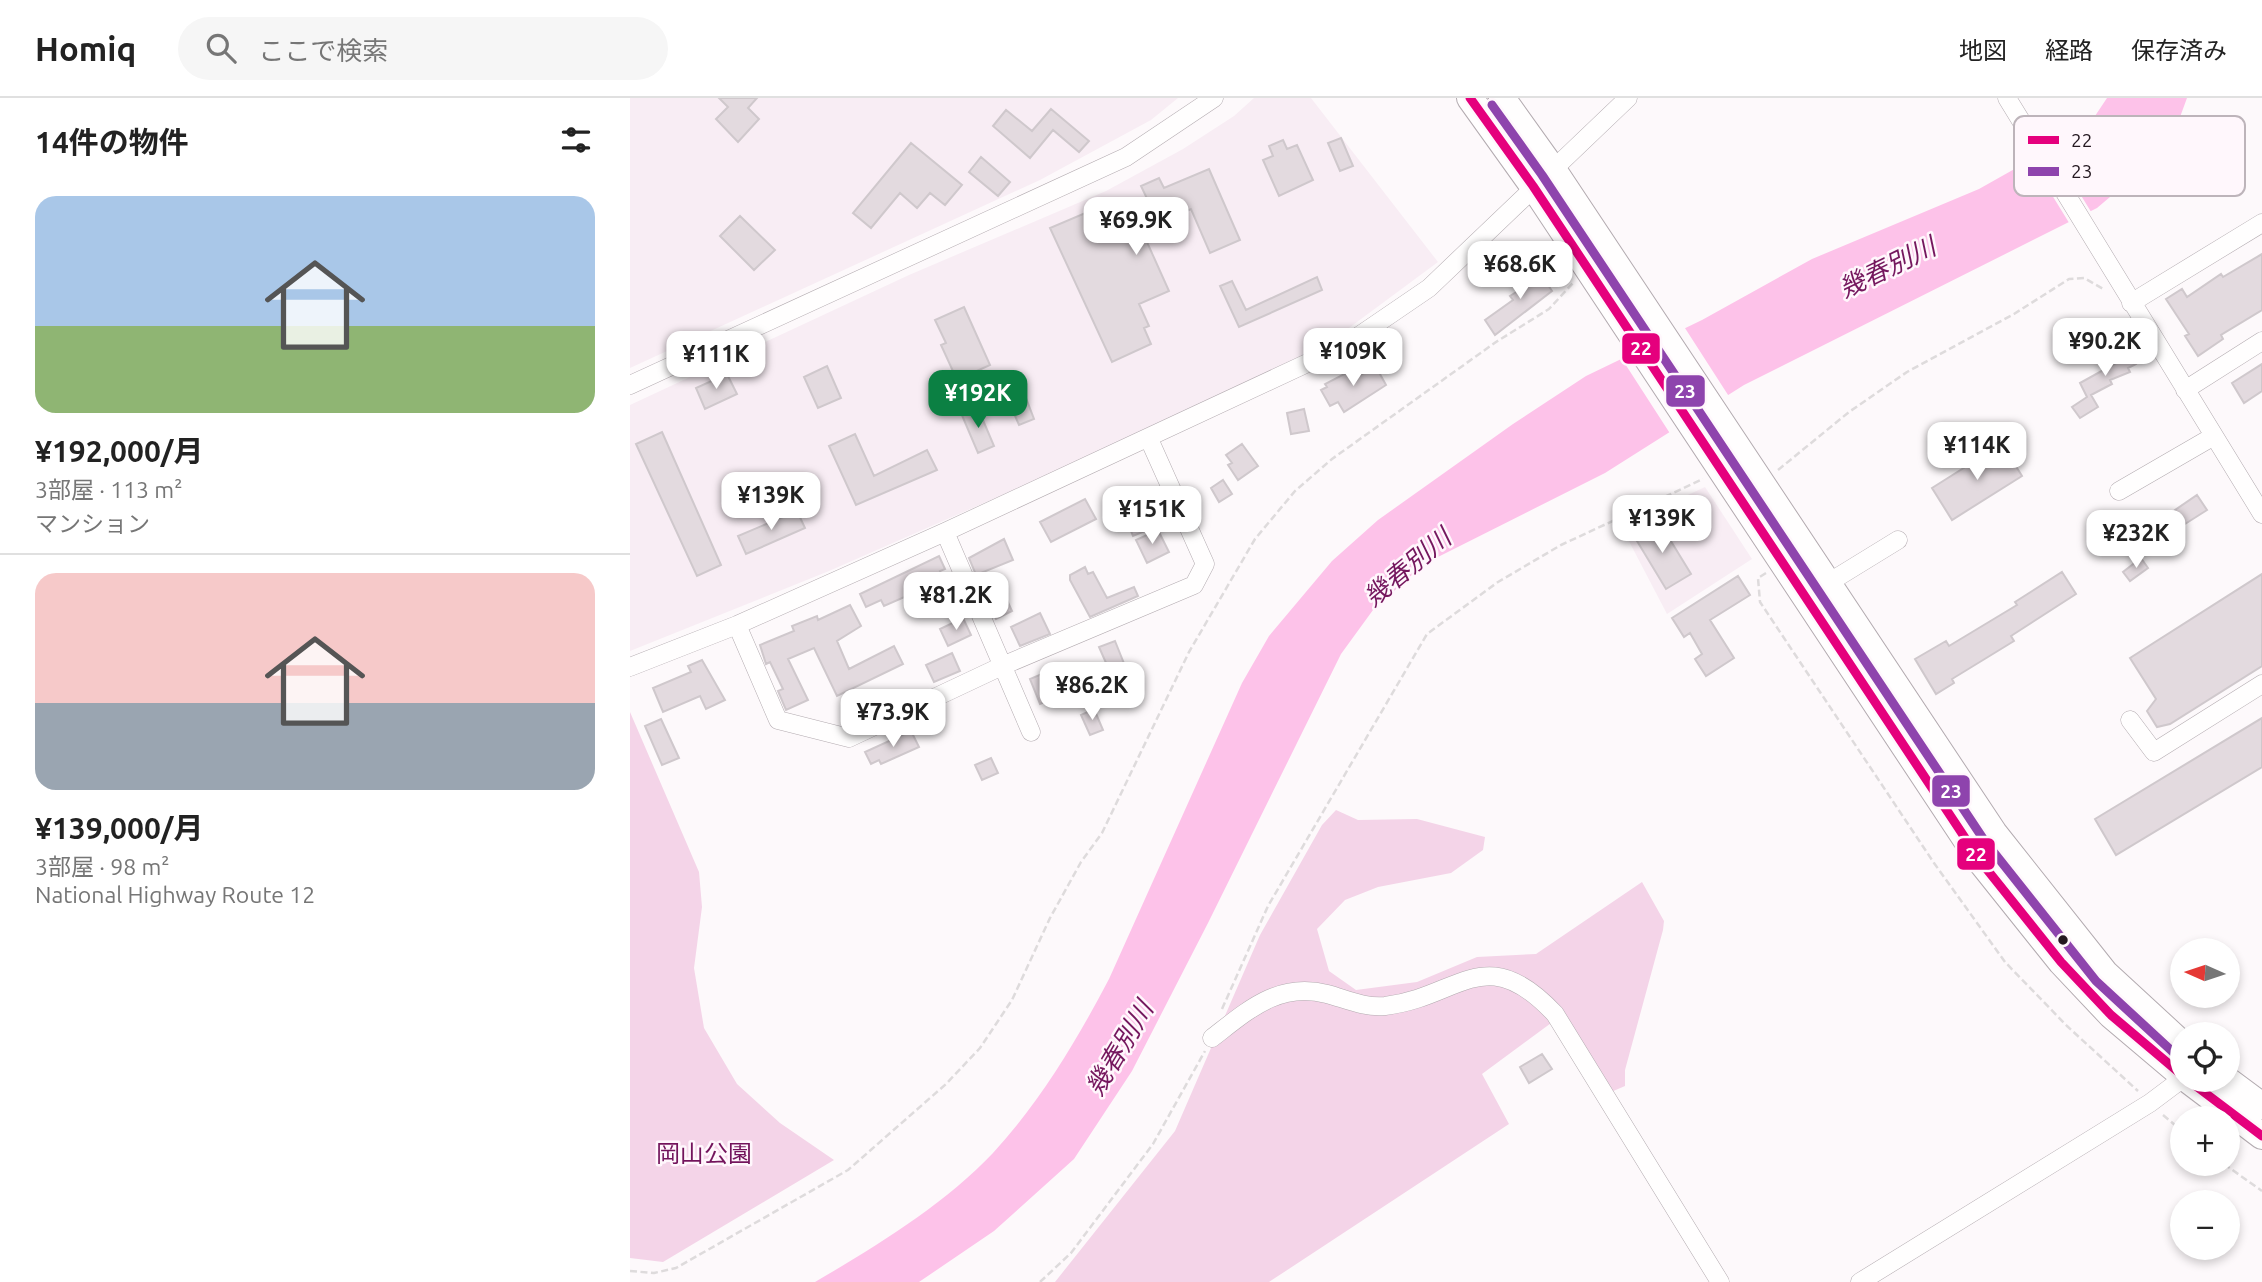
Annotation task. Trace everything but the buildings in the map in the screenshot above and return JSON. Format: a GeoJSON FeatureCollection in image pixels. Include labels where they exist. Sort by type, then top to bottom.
{"type":"FeatureCollection","features":[{"type":"Feature","properties":{"kind":"highway"},"geometry":{"type":"LineString","coordinates":[[1470,98],[1543,177],[1619,291],[1729,433],[1994,833],[2105,973],[2170,1033]]}},
{"type":"Feature","properties":{"kind":"highway"},"geometry":{"type":"LineString","coordinates":[[1502,98],[1589,269],[1619,291],[1714,459],[1981,862],[2061,962],[2111,1015],[2170,1067]]}},
{"type":"Feature","properties":{"kind":"highway"},"geometry":{"type":"LineString","coordinates":[[2240,1090],[2262,1107]]}},
{"type":"Feature","properties":{"kind":"highway"},"geometry":{"type":"LineString","coordinates":[[2204,1092],[2262,1136]]}},
{"type":"Feature","properties":{"kind":"street"},"geometry":{"type":"LineString","coordinates":[[630,385],[1126,157],[1214,98]]}},
{"type":"Feature","properties":{"kind":"street"},"geometry":{"type":"LineString","coordinates":[[630,667],[737,625],[945,532],[1344,346],[1429,289],[1628,98]]}},
{"type":"Feature","properties":{"kind":"street"},"geometry":{"type":"LineString","coordinates":[[2007,98],[2018,116]]}},
{"type":"Feature","properties":{"kind":"street"},"geometry":{"type":"LineString","coordinates":[[2066,196],[2262,514]]}},
{"type":"Feature","properties":{"kind":"street"},"geometry":{"type":"LineString","coordinates":[[2131,303],[2262,223]]}},
{"type":"Feature","properties":{"kind":"street"},"geometry":{"type":"LineString","coordinates":[[2185,390],[2262,341]]}},
{"type":"Feature","properties":{"kind":"street"},"geometry":{"type":"LineString","coordinates":[[2119,491],[2214,436]]}},
{"type":"Feature","properties":{"kind":"street"},"geometry":{"type":"LineString","coordinates":[[737,625],[778,720],[849,738],[1002,666],[1194,585],[1205,564],[1149,439]]}},
{"type":"Feature","properties":{"kind":"street"},"geometry":{"type":"LineString","coordinates":[[945,532],[1031,732]]}},
{"type":"Feature","properties":{"kind":"street"},"geometry":{"type":"LineString","coordinates":[[1828,583],[1898,540]]}},
{"type":"Feature","properties":{"kind":"street"},"geometry":{"type":"LineString","coordinates":[[2130,720],[2154,752],[2262,684]]}},
{"type":"Feature","properties":{"kind":"street"},"geometry":{"type":"LineString","coordinates":[[1212,1038],[1250,1007],[1285,993],[1325,993],[1360,1004],[1382,1006],[1476,976],[1502,977],[1527,987],[1555,1014],[1720,1282]]}},
{"type":"Feature","properties":{"kind":"street"},"geometry":{"type":"LineString","coordinates":[[1860,1282],[2150,1102],[2170,1086]]}},
{"type":"Feature","properties":{"kind":"path"},"geometry":{"type":"LineString","coordinates":[[630,1271],[654,1273],[676,1268],[848,1170],[946,1084],[980,1048],[1012,1000],[1050,918],[1081,862],[1102,833],[1189,652],[1255,539],[1295,491],[1332,459],[1496,342],[1549,309],[1589,269]]}},
{"type":"Feature","properties":{"kind":"path"},"geometry":{"type":"LineString","coordinates":[[1761,483],[1849,412],[1906,372],[2014,314],[2069,279],[2084,278],[2131,303]]}},
{"type":"Feature","properties":{"kind":"path"},"geometry":{"type":"LineString","coordinates":[[1040,1282],[1070,1253],[1153,1144],[1212,1038],[1268,906],[1427,634],[1498,582],[1714,459]]}},
{"type":"Feature","properties":{"kind":"path"},"geometry":{"type":"LineString","coordinates":[[1782,561],[1758,578],[1760,602],[1934,863],[2005,962],[2067,1026],[2170,1120]]}},
{"type":"Feature","properties":{"kind":"path"},"geometry":{"type":"LineString","coordinates":[[2240,1175],[2262,1191]]}},
{"type":"Feature","properties":{"kind":"shaded area"},"geometry":{"type":"Polygon","coordinates":[[[630,98],[1178,98],[1151,120],[1040,180],[630,368],[630,98]]]}},
{"type":"Feature","properties":{"kind":"shaded area"},"geometry":{"type":"Polygon","coordinates":[[[1254,98],[1311,98],[1438,262],[1330,342],[1041,478],[829,571],[630,651],[630,405],[909,275],[1106,191],[1183,149],[1234,116],[1254,98]]]}},
{"type":"Feature","properties":{"kind":"shaded area"},"geometry":{"type":"Polygon","coordinates":[[[1705,487],[1752,559],[1667,614],[1621,526],[1705,487]]]}},
{"type":"Feature","properties":{"kind":"green space","name":"岡山公園"},"geometry":{"type":"Polygon","coordinates":[[[630,712],[699,872],[702,907],[694,968],[704,1028],[737,1084],[780,1123],[834,1160],[663,1262],[630,1258],[630,712]]]}},
{"type":"Feature","properties":{"kind":"green space"},"geometry":{"type":"Polygon","coordinates":[[[1336,810],[1358,820],[1417,819],[1485,837],[1483,850],[1451,873],[1378,887],[1345,900],[1317,929],[1329,971],[1356,990],[1417,982],[1477,957],[1536,954],[1642,882],[1664,921],[1625,1070],[1625,1086],[1611,1092],[1562,1015],[1482,1074],[1509,1124],[1269,1282],[1055,1282],[1175,1131],[1260,935],[1322,825],[1336,810]]]}},
{"type":"Feature","properties":{"kind":"water"},"geometry":{"type":"Polygon","coordinates":[[[2107,98],[2187,98],[2180,116],[2095,116],[2107,98]]]}},
{"type":"Feature","properties":{"kind":"water","name":"幾春別川"},"geometry":{"type":"Polygon","coordinates":[[[2014,169],[2014,196],[2111,196],[2097,208],[1744,385],[1605,473],[1424,564],[1373,610],[1341,654],[1132,1071],[1074,1159],[994,1231],[919,1282],[815,1282],[885,1239],[953,1190],[993,1153],[1042,1092],[1109,979],[1242,683],[1269,636],[1332,561],[1378,520],[1586,376],[1702,320],[1812,259],[1979,189],[2014,169]]]}},
{"type":"Feature","properties":{"kind":"pier"},"geometry":{"type":"Polygon","coordinates":[[[2053,196],[2081,196],[2093,215],[2071,226],[2053,196]]]}},
{"type":"Feature","properties":{"kind":"pier"},"geometry":{"type":"Polygon","coordinates":[[[1683,325],[1730,398],[1671,435],[1620,356],[1683,325]]]}},
{"type":"Feature","properties":{"kind":"transit line","name":"22"},"geometry":{"type":"LineString","coordinates":[[1470,98],[1533,186],[1981,862],[2061,962],[2111,1015],[2170,1065]]}},
{"type":"Feature","properties":{"kind":"transit line","name":"23"},"geometry":{"type":"LineString","coordinates":[[1492,105],[1542,175],[1984,840],[2096,981],[2170,1049]]}},
{"type":"Feature","properties":{"kind":"transit line","name":"22"},"geometry":{"type":"LineString","coordinates":[[2204,1092],[2262,1136]]}}]}
